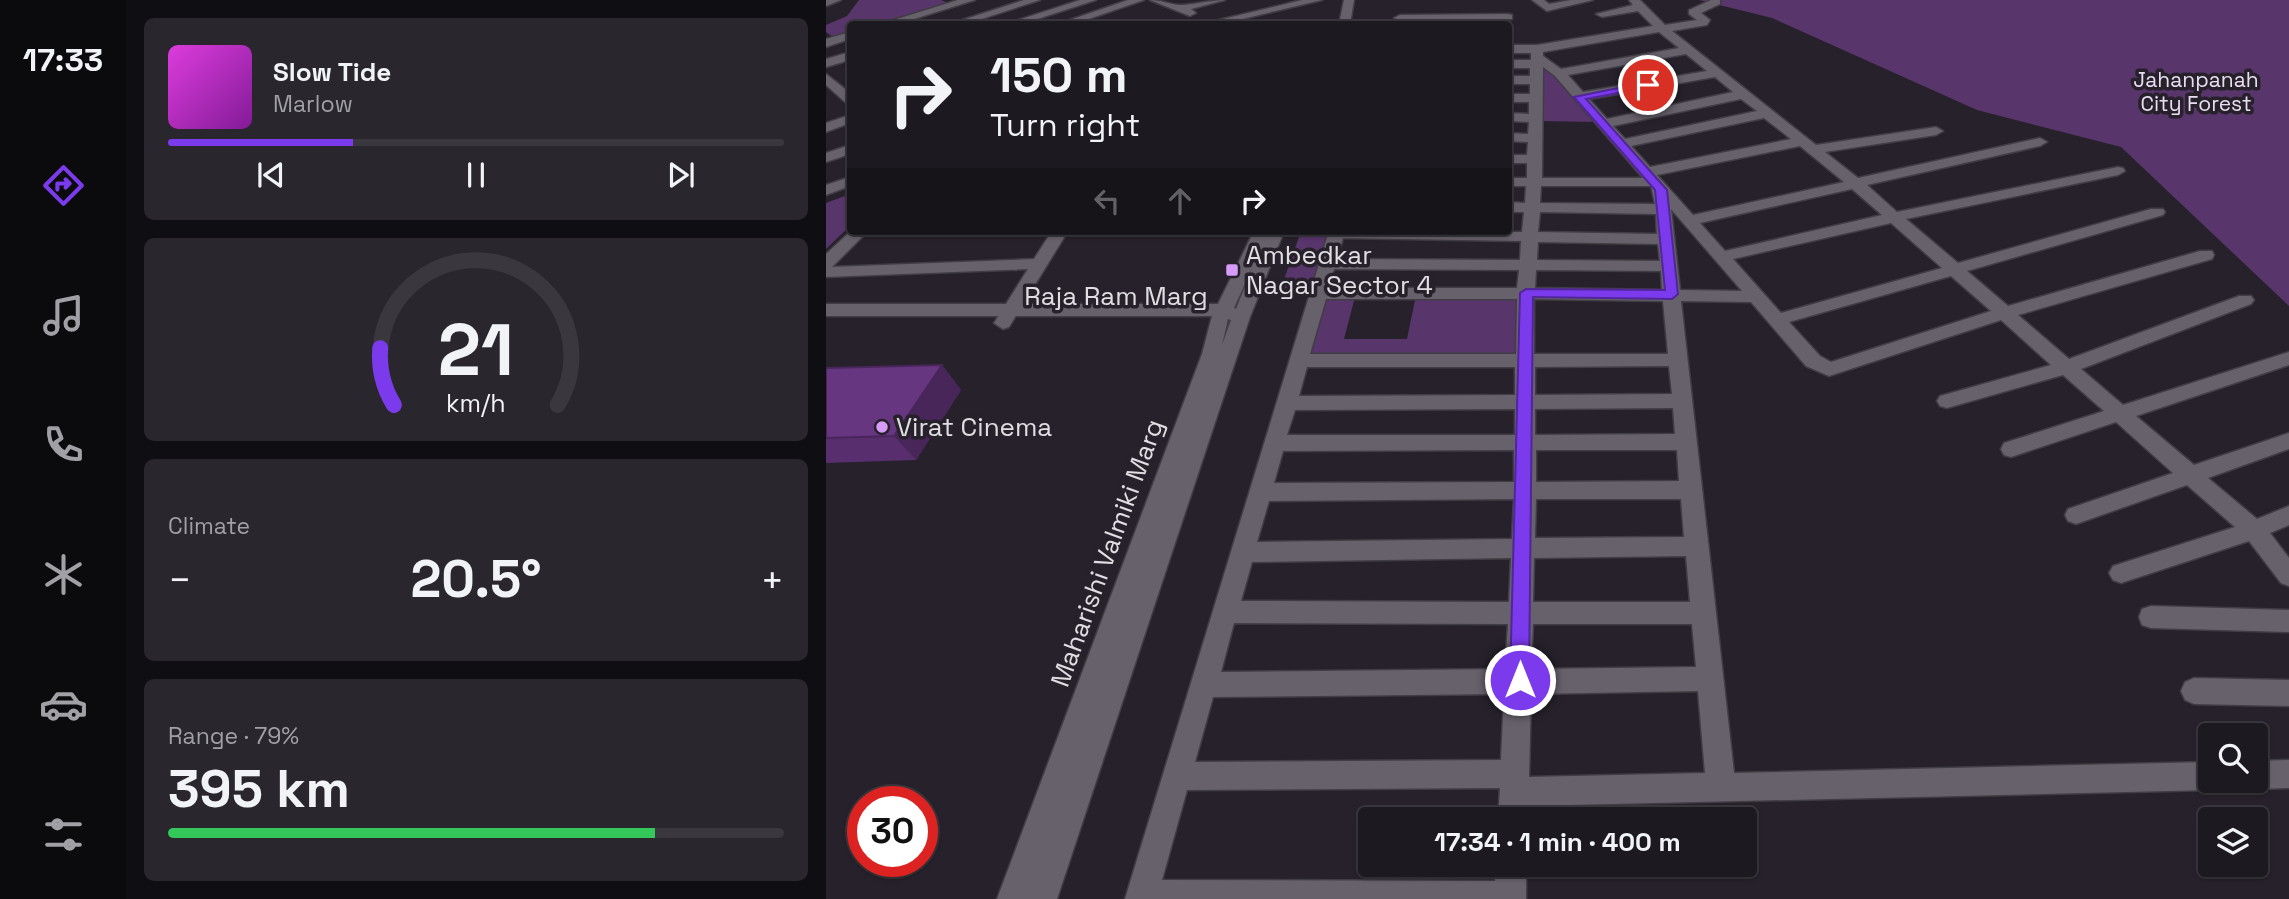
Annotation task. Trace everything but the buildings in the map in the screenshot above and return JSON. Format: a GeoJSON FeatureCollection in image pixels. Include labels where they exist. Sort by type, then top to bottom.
{"type":"FeatureCollection","features":[{"type":"Feature","properties":{"kind":"street"},"geometry":{"type":"LineString","coordinates":[[826,3],[836,0]]}},
{"type":"Feature","properties":{"kind":"street"},"geometry":{"type":"LineString","coordinates":[[967,21],[1035,0]]}},
{"type":"Feature","properties":{"kind":"street"},"geometry":{"type":"LineString","coordinates":[[1022,21],[1091,0]]}},
{"type":"Feature","properties":{"kind":"street"},"geometry":{"type":"LineString","coordinates":[[1073,21],[1139,0]]}},
{"type":"Feature","properties":{"kind":"street"},"geometry":{"type":"LineString","coordinates":[[1155,0],[1185,6],[1220,0]]}},
{"type":"Feature","properties":{"kind":"street"},"geometry":{"type":"LineString","coordinates":[[1222,21],[1317,0]]}},
{"type":"Feature","properties":{"kind":"street"},"geometry":{"type":"LineString","coordinates":[[1346,21],[1349,0]]}},
{"type":"Feature","properties":{"kind":"street"},"geometry":{"type":"LineString","coordinates":[[1356,21],[1360,0]]}},
{"type":"Feature","properties":{"kind":"street"},"geometry":{"type":"LineString","coordinates":[[1536,0],[1547,8],[1588,0]]}},
{"type":"Feature","properties":{"kind":"street"},"geometry":{"type":"LineString","coordinates":[[898,21],[964,1],[994,13]]}},
{"type":"Feature","properties":{"kind":"street"},"geometry":{"type":"LineString","coordinates":[[1716,2],[1693,12],[1704,22],[1719,28]]}},
{"type":"Feature","properties":{"kind":"street"},"geometry":{"type":"LineString","coordinates":[[1602,14],[1637,3],[1662,29],[1857,185],[2253,530],[2289,576]]}},
{"type":"Feature","properties":{"kind":"street"},"geometry":{"type":"LineString","coordinates":[[1185,6],[1194,21]]}},
{"type":"Feature","properties":{"kind":"street"},"geometry":{"type":"LineString","coordinates":[[936,10],[952,21]]}},
{"type":"Feature","properties":{"kind":"street"},"geometry":{"type":"LineString","coordinates":[[1399,21],[1507,21]]}},
{"type":"Feature","properties":{"kind":"street"},"geometry":{"type":"LineString","coordinates":[[1512,96],[1662,29],[1704,22]]}},
{"type":"Feature","properties":{"kind":"street"},"geometry":{"type":"LineString","coordinates":[[826,43],[847,36]]}},
{"type":"Feature","properties":{"kind":"street"},"geometry":{"type":"LineString","coordinates":[[1512,113],[1537,87],[1559,73],[1688,50]]}},
{"type":"Feature","properties":{"kind":"street"},"geometry":{"type":"LineString","coordinates":[[1512,54],[1537,87],[1533,207],[1526,293],[1525,490],[1514,795]]}},
{"type":"Feature","properties":{"kind":"street"},"geometry":{"type":"LineString","coordinates":[[826,63],[847,57]]}},
{"type":"Feature","properties":{"kind":"street"},"geometry":{"type":"LineString","coordinates":[[1512,67],[1537,87]]}},
{"type":"Feature","properties":{"kind":"street"},"geometry":{"type":"LineString","coordinates":[[1559,73],[1656,188],[1722,257],[1813,361],[1829,369],[2005,313],[2206,255]]}},
{"type":"Feature","properties":{"kind":"street"},"geometry":{"type":"LineString","coordinates":[[1579,97],[1718,73]]}},
{"type":"Feature","properties":{"kind":"street"},"geometry":{"type":"LineString","coordinates":[[827,81],[847,76]]}},
{"type":"Feature","properties":{"kind":"street"},"geometry":{"type":"LineString","coordinates":[[827,81],[847,94]]}},
{"type":"Feature","properties":{"kind":"street"},"geometry":{"type":"LineString","coordinates":[[1512,81],[1537,87]]}},
{"type":"Feature","properties":{"kind":"street"},"geometry":{"type":"LineString","coordinates":[[1512,131],[1537,87]]}},
{"type":"Feature","properties":{"kind":"street"},"geometry":{"type":"LineString","coordinates":[[1603,124],[1744,94]]}},
{"type":"Feature","properties":{"kind":"street"},"geometry":{"type":"LineString","coordinates":[[826,101],[847,96]]}},
{"type":"Feature","properties":{"kind":"street"},"geometry":{"type":"LineString","coordinates":[[1621,144],[1767,113]]}},
{"type":"Feature","properties":{"kind":"street"},"geometry":{"type":"LineString","coordinates":[[826,128],[847,120]]}},
{"type":"Feature","properties":{"kind":"street"},"geometry":{"type":"LineString","coordinates":[[1512,207],[1533,207],[1656,188],[1808,146],[1936,131]]}},
{"type":"Feature","properties":{"kind":"street"},"geometry":{"type":"LineString","coordinates":[[1689,221],[2040,142]]}},
{"type":"Feature","properties":{"kind":"street"},"geometry":{"type":"LineString","coordinates":[[826,158],[847,150]]}},
{"type":"Feature","properties":{"kind":"street"},"geometry":{"type":"LineString","coordinates":[[1512,159],[1533,159]]}},
{"type":"Feature","properties":{"kind":"street"},"geometry":{"type":"LineString","coordinates":[[1722,257],[1894,217],[2118,171]]}},
{"type":"Feature","properties":{"kind":"street"},"geometry":{"type":"LineString","coordinates":[[826,190],[847,181]]}},
{"type":"Feature","properties":{"kind":"street"},"geometry":{"type":"LineString","coordinates":[[1512,182],[1656,188]]}},
{"type":"Feature","properties":{"kind":"street"},"geometry":{"type":"LineString","coordinates":[[1656,188],[1669,266],[1721,787]]}},
{"type":"Feature","properties":{"kind":"street"},"geometry":{"type":"LineString","coordinates":[[1777,320],[2157,212]]}},
{"type":"Feature","properties":{"kind":"street"},"geometry":{"type":"LineString","coordinates":[[826,263],[856,235]]}},
{"type":"Feature","properties":{"kind":"street"},"geometry":{"type":"LineString","coordinates":[[1007,315],[1057,235]]}},
{"type":"Feature","properties":{"kind":"street","name":"Maharishi Valmiki Marg"},"geometry":{"type":"LineString","coordinates":[[1013,899],[1211,354],[1260,235]]}},
{"type":"Feature","properties":{"kind":"street","name":"Maharishi Valmiki Marg"},"geometry":{"type":"LineString","coordinates":[[1041,899],[1227,317],[1274,235]]}},
{"type":"Feature","properties":{"kind":"street"},"geometry":{"type":"LineString","coordinates":[[1335,235],[1142,897],[1510,898],[1511,877]]}},
{"type":"Feature","properties":{"kind":"street"},"geometry":{"type":"LineString","coordinates":[[1482,235],[1665,239]]}},
{"type":"Feature","properties":{"kind":"street"},"geometry":{"type":"LineString","coordinates":[[1328,264],[1529,263],[1669,266]]}},
{"type":"Feature","properties":{"kind":"street"},"geometry":{"type":"LineString","coordinates":[[826,272],[1038,264]]}},
{"type":"Feature","properties":{"kind":"street"},"geometry":{"type":"LineString","coordinates":[[1318,294],[1526,293],[1757,297]]}},
{"type":"Feature","properties":{"kind":"street"},"geometry":{"type":"LineString","coordinates":[[1947,401],[2066,367],[2245,300]]}},
{"type":"Feature","properties":{"kind":"street","name":"Raja Ram Marg"},"geometry":{"type":"LineString","coordinates":[[826,310],[1227,317]]}},
{"type":"Feature","properties":{"kind":"street","name":"Raja Ram Marg"},"geometry":{"type":"LineString","coordinates":[[826,324],[1007,315]]}},
{"type":"Feature","properties":{"kind":"street"},"geometry":{"type":"LineString","coordinates":[[2011,449],[2289,358]]}},
{"type":"Feature","properties":{"kind":"street"},"geometry":{"type":"LineString","coordinates":[[1298,361],[1678,360]]}},
{"type":"Feature","properties":{"kind":"street"},"geometry":{"type":"LineString","coordinates":[[1287,403],[1682,401]]}},
{"type":"Feature","properties":{"kind":"street"},"geometry":{"type":"LineString","coordinates":[[2076,515],[2289,441]]}},
{"type":"Feature","properties":{"kind":"street"},"geometry":{"type":"LineString","coordinates":[[1274,443],[1686,442]]}},
{"type":"Feature","properties":{"kind":"street"},"geometry":{"type":"LineString","coordinates":[[1261,492],[1691,490]]}},
{"type":"Feature","properties":{"kind":"street"},"geometry":{"type":"LineString","coordinates":[[2121,573],[2253,530],[2289,515]]}},
{"type":"Feature","properties":{"kind":"street"},"geometry":{"type":"LineString","coordinates":[[1243,552],[1697,546]]}},
{"type":"Feature","properties":{"kind":"street"},"geometry":{"type":"LineString","coordinates":[[1226,612],[1704,613]]}},
{"type":"Feature","properties":{"kind":"street"},"geometry":{"type":"LineString","coordinates":[[2151,617],[2289,621]]}},
{"type":"Feature","properties":{"kind":"street"},"geometry":{"type":"LineString","coordinates":[[1204,685],[1710,679]]}},
{"type":"Feature","properties":{"kind":"street"},"geometry":{"type":"LineString","coordinates":[[2194,691],[2289,693]]}},
{"type":"Feature","properties":{"kind":"street"},"geometry":{"type":"LineString","coordinates":[[2268,775],[2289,774]]}},
{"type":"Feature","properties":{"kind":"street"},"geometry":{"type":"LineString","coordinates":[[1177,776],[1514,795],[1721,787],[2198,776]]}},
{"type":"Feature","properties":{"kind":"green space"},"geometry":{"type":"Polygon","coordinates":[[[859,0],[941,0],[948,3],[886,21],[847,21],[847,33],[833,37],[826,32],[826,25],[847,16],[859,0]]]}},
{"type":"Feature","properties":{"kind":"green space","name":"Jahanpanah City Forest"},"geometry":{"type":"Polygon","coordinates":[[[1699,0],[2289,0],[2289,306],[2121,147],[1977,110],[1772,18],[1699,0]]]}},
{"type":"Feature","properties":{"kind":"green space"},"geometry":{"type":"Polygon","coordinates":[[[1542,63],[1548,66],[1597,122],[1540,121],[1542,63]]]}},
{"type":"Feature","properties":{"kind":"green space"},"geometry":{"type":"Polygon","coordinates":[[[847,195],[847,229],[826,249],[826,203],[847,195]]]}},
{"type":"Feature","properties":{"kind":"green space"},"geometry":{"type":"Polygon","coordinates":[[[1300,235],[1333,235],[1318,287],[1281,288],[1300,235]]]}},
{"type":"Feature","properties":{"kind":"green space"},"geometry":{"type":"Polygon","coordinates":[[[1416,295],[1523,295],[1522,358],[1304,358],[1322,297],[1355,297],[1344,339],[1407,339],[1416,295]]]}},
{"type":"Feature","properties":{"kind":"place","name":"Ambedkar Nagar Sector 4"},"geometry":{"type":"Point","coordinates":[1232,270]}},
{"type":"Feature","properties":{"kind":"place","name":"Virat Cinema"},"geometry":{"type":"Point","coordinates":[882,427]}},
{"type":"Feature","properties":{"kind":"route"},"geometry":{"type":"LineString","coordinates":[[1520,680],[1526,293],[1672,294],[1661,190],[1579,97],[1648,85]]}}]}
